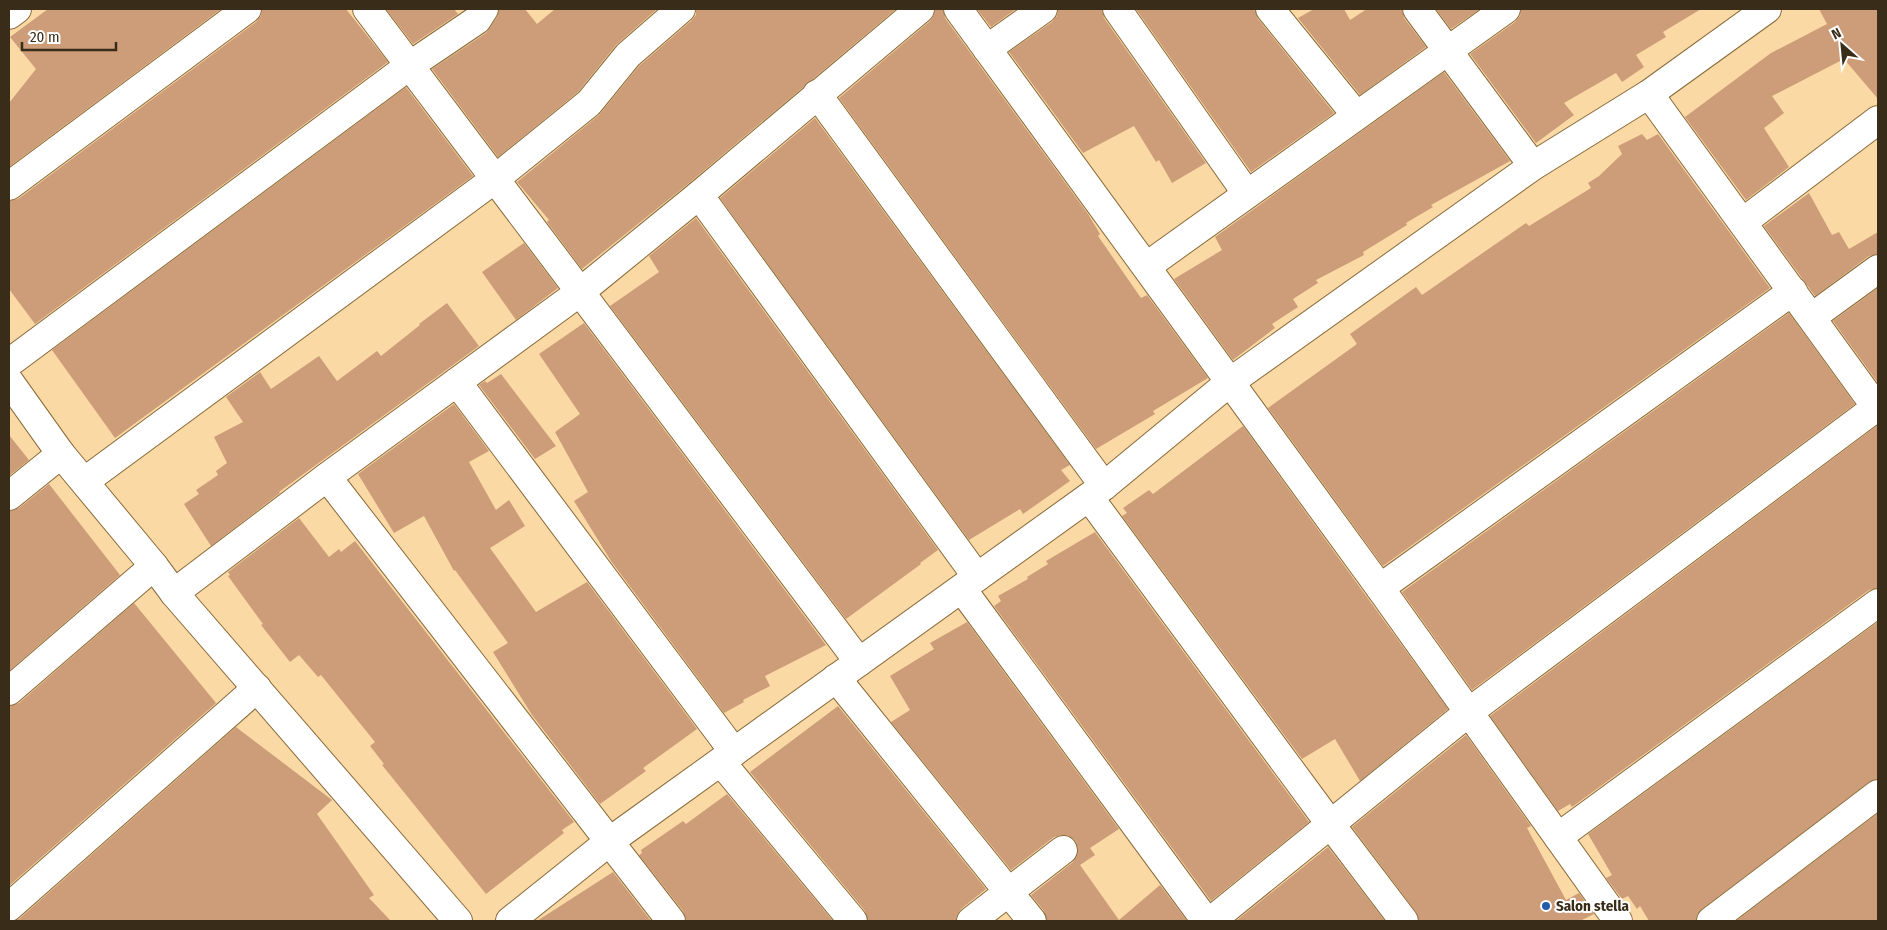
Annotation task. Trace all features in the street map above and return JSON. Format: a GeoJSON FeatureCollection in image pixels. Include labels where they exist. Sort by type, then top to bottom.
{"type":"FeatureCollection","features":[{"type":"Feature","properties":{"kind":"street"},"geometry":{"type":"LineString","coordinates":[[9,15],[17,9]]}},
{"type":"Feature","properties":{"kind":"street"},"geometry":{"type":"LineString","coordinates":[[9,186],[246,9]]}},
{"type":"Feature","properties":{"kind":"street"},"geometry":{"type":"LineString","coordinates":[[367,9],[859,662]]}},
{"type":"Feature","properties":{"kind":"street"},"geometry":{"type":"LineString","coordinates":[[9,363],[409,66],[477,20],[484,9]]}},
{"type":"Feature","properties":{"kind":"street"},"geometry":{"type":"LineString","coordinates":[[85,481],[495,179],[589,103],[628,55],[681,9]]}},
{"type":"Feature","properties":{"kind":"street"},"geometry":{"type":"LineString","coordinates":[[174,594],[327,477],[580,292],[699,195],[920,9]]}},
{"type":"Feature","properties":{"kind":"street"},"geometry":{"type":"LineString","coordinates":[[958,9],[1470,712],[1618,921]]}},
{"type":"Feature","properties":{"kind":"street"},"geometry":{"type":"LineString","coordinates":[[987,49],[1043,9]]}},
{"type":"Feature","properties":{"kind":"street"},"geometry":{"type":"LineString","coordinates":[[1117,9],[1247,194]]}},
{"type":"Feature","properties":{"kind":"street"},"geometry":{"type":"LineString","coordinates":[[1270,9],[1356,115]]}},
{"type":"Feature","properties":{"kind":"street"},"geometry":{"type":"LineString","coordinates":[[1417,9],[1533,166]]}},
{"type":"Feature","properties":{"kind":"street"},"geometry":{"type":"LineString","coordinates":[[1147,266],[1506,9]]}},
{"type":"Feature","properties":{"kind":"street"},"geometry":{"type":"LineString","coordinates":[[510,921],[610,841],[1096,492],[1230,382],[1533,166],[1649,94],[1767,9]]}},
{"type":"Feature","properties":{"kind":"street"},"geometry":{"type":"LineString","coordinates":[[817,94],[1331,825],[1404,921]]}},
{"type":"Feature","properties":{"kind":"street"},"geometry":{"type":"LineString","coordinates":[[1211,921],[1470,712],[1877,406],[1649,94]]}},
{"type":"Feature","properties":{"kind":"street"},"geometry":{"type":"LineString","coordinates":[[1743,222],[1878,120]]}},
{"type":"Feature","properties":{"kind":"street"},"geometry":{"type":"LineString","coordinates":[[699,195],[1206,921]]}},
{"type":"Feature","properties":{"kind":"street"},"geometry":{"type":"LineString","coordinates":[[1812,317],[1878,269]]}},
{"type":"Feature","properties":{"kind":"street"},"geometry":{"type":"LineString","coordinates":[[1380,588],[1793,291]]}},
{"type":"Feature","properties":{"kind":"street"},"geometry":{"type":"LineString","coordinates":[[9,381],[61,454],[154,566],[174,594],[257,688],[453,919]]}},
{"type":"Feature","properties":{"kind":"street"},"geometry":{"type":"LineString","coordinates":[[457,382],[727,757],[853,921]]}},
{"type":"Feature","properties":{"kind":"street"},"geometry":{"type":"LineString","coordinates":[[9,496],[61,454]]}},
{"type":"Feature","properties":{"kind":"street"},"geometry":{"type":"LineString","coordinates":[[327,477],[671,921]]}},
{"type":"Feature","properties":{"kind":"street"},"geometry":{"type":"LineString","coordinates":[[9,690],[154,566]]}},
{"type":"Feature","properties":{"kind":"street"},"geometry":{"type":"LineString","coordinates":[[1558,837],[1878,603]]}},
{"type":"Feature","properties":{"kind":"street"},"geometry":{"type":"LineString","coordinates":[[836,678],[1032,921]]}},
{"type":"Feature","properties":{"kind":"street"},"geometry":{"type":"LineString","coordinates":[[9,907],[257,688]]}},
{"type":"Feature","properties":{"kind":"street"},"geometry":{"type":"LineString","coordinates":[[1711,921],[1878,794]]}},
{"type":"Feature","properties":{"kind":"street"},"geometry":{"type":"LineString","coordinates":[[971,921],[1063,850]]}},
{"type":"Feature","properties":{"kind":"building"},"geometry":{"type":"Polygon","coordinates":[[[48,9],[221,9],[9,167],[9,103],[36,69],[10,37],[48,9]]]}},
{"type":"Feature","properties":{"kind":"building"},"geometry":{"type":"Polygon","coordinates":[[[262,9],[346,9],[388,62],[35,324],[9,289],[9,201],[18,199],[256,22],[261,16],[262,9]]]}},
{"type":"Feature","properties":{"kind":"building"},"geometry":{"type":"Polygon","coordinates":[[[386,9],[454,9],[458,14],[413,44],[386,9]]]}},
{"type":"Feature","properties":{"kind":"building"},"geometry":{"type":"Polygon","coordinates":[[[499,9],[525,9],[537,24],[555,9],[657,9],[616,45],[578,92],[498,157],[432,69],[486,33],[497,17],[499,9]]]}},
{"type":"Feature","properties":{"kind":"building"},"geometry":{"type":"Polygon","coordinates":[[[696,9],[896,9],[689,183],[582,269],[547,222],[549,220],[517,182],[599,115],[639,66],[691,21],[696,15],[696,9]]]}},
{"type":"Feature","properties":{"kind":"building"},"geometry":{"type":"Polygon","coordinates":[[[935,9],[943,9],[945,18],[1088,214],[1100,234],[1098,236],[1141,298],[1147,295],[1208,378],[1153,411],[1155,414],[1096,449],[839,98],[930,21],[935,9]]]}},
{"type":"Feature","properties":{"kind":"building"},"geometry":{"type":"Polygon","coordinates":[[[977,9],[1016,9],[991,27],[977,9]]]}},
{"type":"Feature","properties":{"kind":"building"},"geometry":{"type":"Polygon","coordinates":[[[1058,9],[1102,9],[1104,18],[1206,163],[1172,183],[1159,160],[1156,162],[1134,126],[1083,153],[1009,52],[1052,22],[1057,16],[1058,9]]]}},
{"type":"Feature","properties":{"kind":"building"},"geometry":{"type":"Polygon","coordinates":[[[1136,9],[1254,9],[1258,19],[1334,113],[1251,172],[1136,9]]]}},
{"type":"Feature","properties":{"kind":"building"},"geometry":{"type":"Polygon","coordinates":[[[1314,9],[1344,9],[1350,20],[1367,9],[1402,9],[1404,18],[1426,47],[1360,95],[1298,18],[1314,9]]]}},
{"type":"Feature","properties":{"kind":"building"},"geometry":{"type":"Polygon","coordinates":[[[1436,9],[1480,9],[1451,29],[1436,9]]]}},
{"type":"Feature","properties":{"kind":"building"},"geometry":{"type":"Polygon","coordinates":[[[1521,9],[1701,9],[1663,32],[1666,37],[1636,55],[1644,67],[1622,82],[1616,73],[1564,103],[1574,115],[1536,143],[1470,54],[1515,22],[1520,16],[1521,9]]]}},
{"type":"Feature","properties":{"kind":"building"},"geometry":{"type":"Polygon","coordinates":[[[1819,9],[1878,9],[1878,99],[1844,59],[1772,96],[1784,113],[1764,128],[1789,167],[1746,200],[1685,117],[1771,53],[1827,24],[1819,9]]]}},
{"type":"Feature","properties":{"kind":"building"},"geometry":{"type":"Polygon","coordinates":[[[1444,72],[1510,161],[1431,205],[1433,207],[1363,252],[1364,255],[1316,280],[1318,283],[1293,299],[1298,307],[1272,324],[1275,328],[1233,360],[1174,279],[1222,250],[1215,237],[1444,72]]]}},
{"type":"Feature","properties":{"kind":"building"},"geometry":{"type":"Polygon","coordinates":[[[406,87],[473,176],[115,438],[52,350],[406,87]]]}},
{"type":"Feature","properties":{"kind":"building"},"geometry":{"type":"Polygon","coordinates":[[[815,118],[1070,465],[1061,470],[1070,481],[1023,514],[1020,509],[969,540],[720,198],[815,118]]]}},
{"type":"Feature","properties":{"kind":"building"},"geometry":{"type":"Polygon","coordinates":[[[1642,134],[1647,140],[1658,134],[1770,288],[1383,566],[1268,408],[1357,344],[1350,334],[1416,287],[1422,295],[1526,223],[1529,226],[1591,188],[1588,183],[1599,176],[1622,154],[1618,146],[1642,134]]]}},
{"type":"Feature","properties":{"kind":"building"},"geometry":{"type":"Polygon","coordinates":[[[1809,193],[1832,235],[1839,232],[1849,249],[1878,232],[1878,254],[1869,256],[1815,296],[1764,226],[1809,193]]]}},
{"type":"Feature","properties":{"kind":"building"},"geometry":{"type":"Polygon","coordinates":[[[696,218],[938,550],[846,619],[610,306],[659,272],[649,256],[696,218]]]}},
{"type":"Feature","properties":{"kind":"building"},"geometry":{"type":"Polygon","coordinates":[[[524,243],[558,288],[516,320],[482,272],[524,243]]]}},
{"type":"Feature","properties":{"kind":"building"},"geometry":{"type":"Polygon","coordinates":[[[1878,288],[1878,383],[1833,321],[1878,288]]]}},
{"type":"Feature","properties":{"kind":"building"},"geometry":{"type":"Polygon","coordinates":[[[447,303],[479,346],[279,492],[211,546],[184,504],[199,494],[196,490],[218,475],[216,471],[227,463],[214,437],[243,422],[226,397],[260,372],[271,389],[319,356],[337,381],[377,351],[381,356],[447,303]]]}},
{"type":"Feature","properties":{"kind":"building"},"geometry":{"type":"Polygon","coordinates":[[[1789,313],[1855,404],[1472,690],[1402,592],[1789,313]]]}},
{"type":"Feature","properties":{"kind":"building"},"geometry":{"type":"Polygon","coordinates":[[[584,323],[826,645],[765,676],[770,686],[743,700],[744,702],[724,713],[611,561],[574,501],[588,492],[555,432],[580,414],[539,354],[584,323]]]}},
{"type":"Feature","properties":{"kind":"building"},"geometry":{"type":"Polygon","coordinates":[[[501,374],[556,446],[535,459],[479,385],[485,381],[487,383],[501,374]]]}},
{"type":"Feature","properties":{"kind":"building"},"geometry":{"type":"Polygon","coordinates":[[[454,404],[489,451],[469,462],[496,510],[509,500],[525,526],[490,548],[536,612],[587,582],[697,729],[643,768],[646,771],[600,804],[532,715],[493,652],[508,643],[454,571],[424,516],[394,533],[358,474],[454,404]]]}},
{"type":"Feature","properties":{"kind":"building"},"geometry":{"type":"Polygon","coordinates":[[[1878,425],[1878,588],[1869,590],[1572,807],[1570,804],[1558,811],[1490,716],[1878,425]]]}},
{"type":"Feature","properties":{"kind":"building"},"geometry":{"type":"Polygon","coordinates":[[[1243,426],[1448,709],[1360,781],[1335,739],[1302,759],[1122,516],[1127,513],[1123,508],[1149,490],[1153,494],[1243,426]]]}},
{"type":"Feature","properties":{"kind":"building"},"geometry":{"type":"Polygon","coordinates":[[[9,435],[29,460],[9,476],[9,435]]]}},
{"type":"Feature","properties":{"kind":"building"},"geometry":{"type":"Polygon","coordinates":[[[49,484],[120,575],[9,671],[9,511],[19,508],[49,484]]]}},
{"type":"Feature","properties":{"kind":"building"},"geometry":{"type":"Polygon","coordinates":[[[299,518],[329,557],[339,549],[341,552],[355,541],[574,822],[562,830],[564,833],[486,894],[382,765],[384,764],[370,746],[375,742],[321,675],[318,677],[299,655],[290,662],[261,625],[263,624],[228,576],[230,575],[228,572],[299,518]]]}},
{"type":"Feature","properties":{"kind":"building"},"geometry":{"type":"Polygon","coordinates":[[[1095,532],[1309,822],[1211,901],[994,606],[1001,601],[998,596],[1028,579],[1027,577],[1048,564],[1046,561],[1095,532]]]}},
{"type":"Feature","properties":{"kind":"building"},"geometry":{"type":"Polygon","coordinates":[[[134,603],[216,703],[9,886],[9,706],[19,703],[134,603]]]}},
{"type":"Feature","properties":{"kind":"building"},"geometry":{"type":"Polygon","coordinates":[[[967,622],[1119,829],[1090,848],[1095,855],[1080,865],[1119,920],[1160,885],[1187,921],[1047,921],[1044,911],[1031,895],[1073,862],[1077,856],[1078,848],[1075,840],[1069,836],[1061,835],[1054,837],[1011,870],[891,722],[910,710],[890,676],[934,649],[930,643],[967,622]]]}},
{"type":"Feature","properties":{"kind":"building"},"geometry":{"type":"Polygon","coordinates":[[[1878,622],[1878,779],[1869,782],[1702,909],[1697,915],[1696,921],[1649,921],[1640,906],[1637,909],[1628,896],[1622,899],[1606,878],[1612,875],[1588,834],[1878,622]]]}},
{"type":"Feature","properties":{"kind":"building"},"geometry":{"type":"Polygon","coordinates":[[[838,706],[986,889],[961,909],[956,921],[868,921],[865,911],[750,772],[838,706]]]}},
{"type":"Feature","properties":{"kind":"building"},"geometry":{"type":"Polygon","coordinates":[[[236,727],[332,800],[317,814],[374,895],[369,898],[391,921],[14,921],[19,919],[236,727]]]}},
{"type":"Feature","properties":{"kind":"building"},"geometry":{"type":"Polygon","coordinates":[[[1466,735],[1531,826],[1527,828],[1566,900],[1579,893],[1594,914],[1580,921],[1419,921],[1416,912],[1352,827],[1466,735]]]}},
{"type":"Feature","properties":{"kind":"building"},"geometry":{"type":"Polygon","coordinates":[[[727,794],[833,921],[686,921],[683,911],[639,855],[642,853],[641,850],[683,821],[686,824],[727,794]]]}},
{"type":"Feature","properties":{"kind":"building"},"geometry":{"type":"Polygon","coordinates":[[[1878,813],[1878,921],[1736,921],[1878,813]]]}},
{"type":"Feature","properties":{"kind":"building"},"geometry":{"type":"Polygon","coordinates":[[[1328,847],[1385,921],[1236,921],[1328,847]]]}},
{"type":"Feature","properties":{"kind":"building"},"geometry":{"type":"Polygon","coordinates":[[[613,872],[651,921],[537,921],[613,872]]]}},
{"type":"Feature","properties":{"kind":"place","name":"Salon stella"},"geometry":{"type":"Point","coordinates":[1546,906]}}]}
